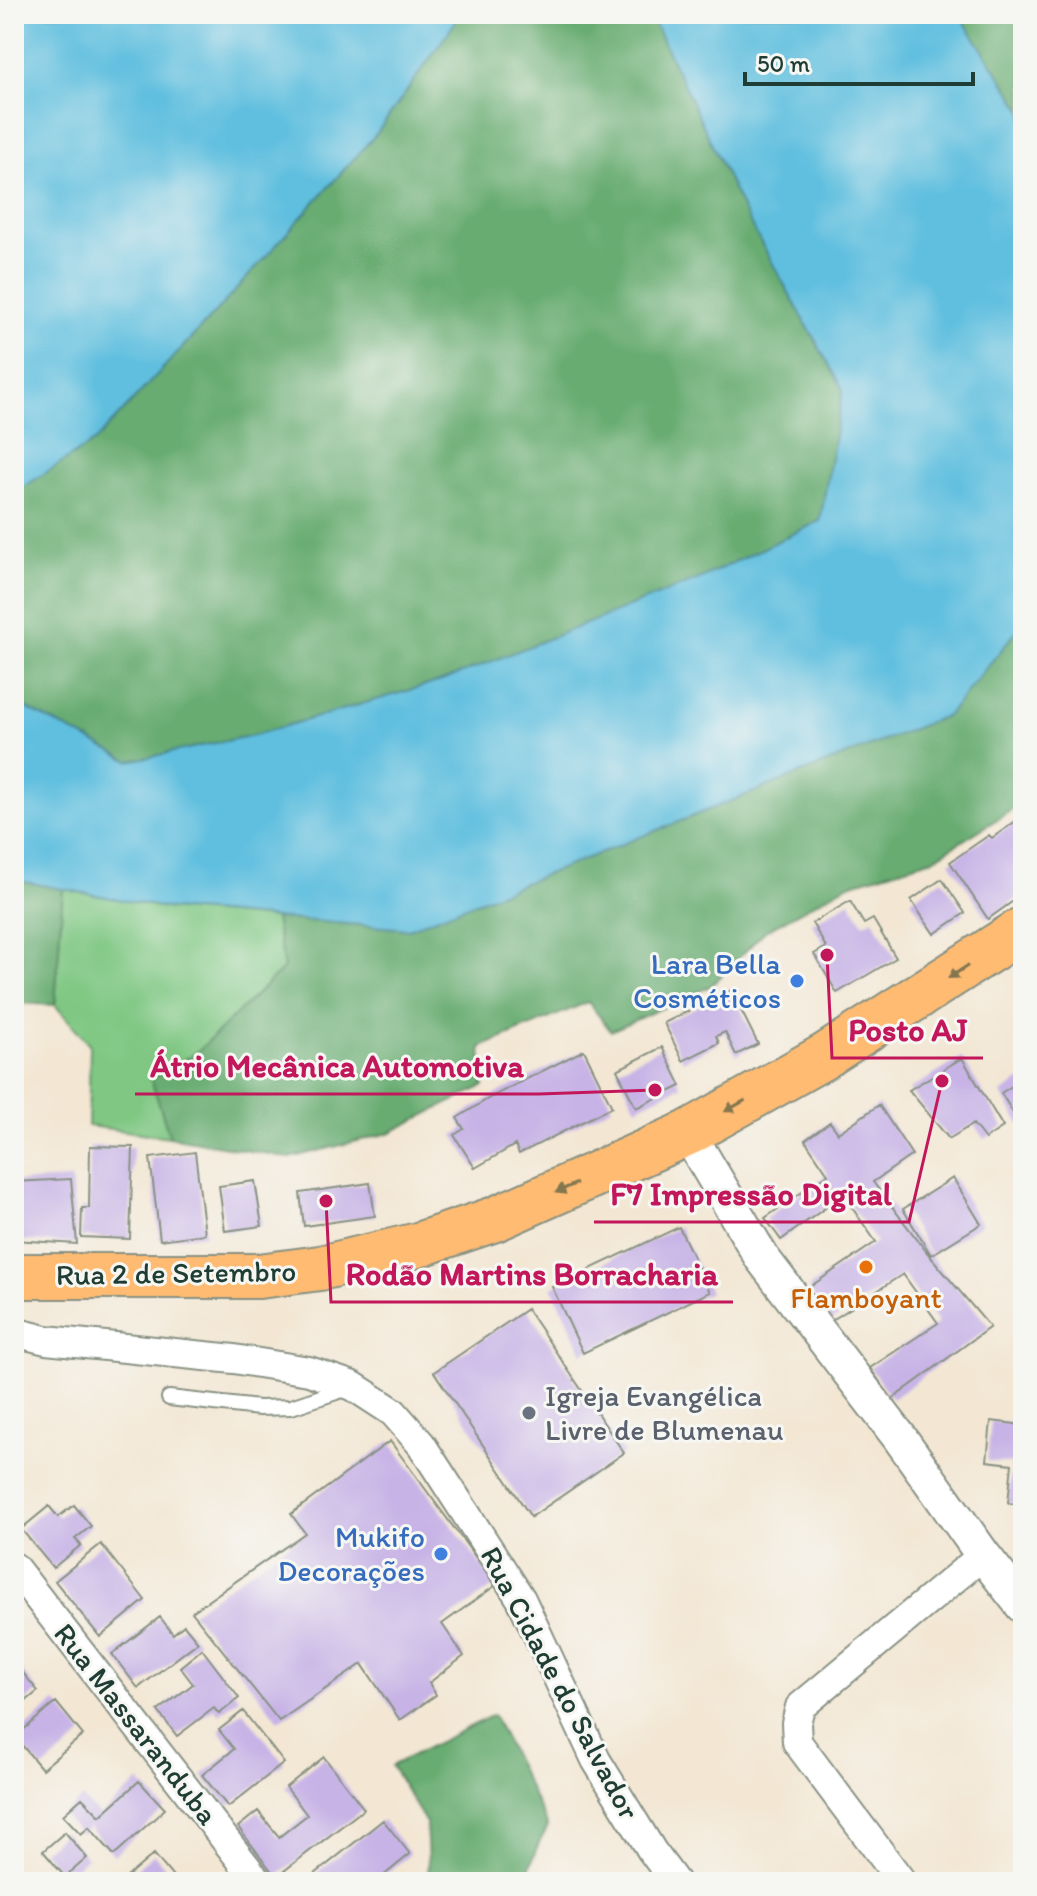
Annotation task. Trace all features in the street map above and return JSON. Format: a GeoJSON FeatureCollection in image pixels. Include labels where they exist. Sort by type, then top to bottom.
{"type":"FeatureCollection","features":[{"type":"Feature","properties":{"kind":"main road","name":"Rua 2 de Setembro"},"geometry":{"type":"LineString","coordinates":[[14,1276],[259,1276],[320,1268],[418,1245],[495,1219],[688,1133],[825,1056],[1023,929]]}},
{"type":"Feature","properties":{"kind":"street"},"geometry":{"type":"LineString","coordinates":[[688,1133],[762,1258],[1023,1606]]}},
{"type":"Feature","properties":{"kind":"street","name":"Rua Cidade do Salvador"},"geometry":{"type":"LineString","coordinates":[[14,1332],[46,1340],[234,1359],[309,1371],[353,1386],[393,1412],[421,1444],[521,1599],[596,1760],[652,1851],[675,1882]]}},
{"type":"Feature","properties":{"kind":"street"},"geometry":{"type":"LineString","coordinates":[[902,1882],[797,1742],[796,1723],[800,1707],[983,1555]]}},
{"type":"Feature","properties":{"kind":"street","name":"Rua Massaranduba"},"geometry":{"type":"LineString","coordinates":[[14,1567],[258,1882]]}},
{"type":"Feature","properties":{"kind":"lane"},"geometry":{"type":"LineString","coordinates":[[169,1398],[259,1408],[291,1407],[353,1386]]}},
{"type":"Feature","properties":{"kind":"green space"},"geometry":{"type":"Polygon","coordinates":[[[461,14],[650,14],[744,212],[843,390],[820,521],[699,579],[442,681],[254,735],[130,761],[14,702],[14,493],[95,441],[223,304],[377,133],[461,14]]]}},
{"type":"Feature","properties":{"kind":"green space"},"geometry":{"type":"Polygon","coordinates":[[[959,14],[1023,14],[1023,111],[959,14]]]}},
{"type":"Feature","properties":{"kind":"green space"},"geometry":{"type":"Polygon","coordinates":[[[1023,623],[1023,803],[933,859],[849,884],[765,931],[711,986],[611,1031],[588,1002],[481,1047],[484,1086],[389,1133],[290,1158],[170,1137],[151,1079],[196,1053],[284,968],[275,918],[408,929],[948,715],[1023,623]]]}},
{"type":"Feature","properties":{"kind":"green space"},"geometry":{"type":"Polygon","coordinates":[[[14,880],[63,889],[55,1005],[14,1003],[14,880]]]}},
{"type":"Feature","properties":{"kind":"green space"},"geometry":{"type":"Polygon","coordinates":[[[63,889],[171,909],[275,918],[284,968],[196,1053],[151,1079],[170,1137],[88,1126],[90,1045],[55,1005],[63,889]]]}},
{"type":"Feature","properties":{"kind":"green space"},"geometry":{"type":"Polygon","coordinates":[[[493,1715],[548,1826],[525,1882],[429,1882],[426,1823],[391,1766],[493,1715]]]}},
{"type":"Feature","properties":{"kind":"water"},"geometry":{"type":"Polygon","coordinates":[[[14,14],[461,14],[377,133],[223,304],[95,441],[14,493],[14,14]]]}},
{"type":"Feature","properties":{"kind":"water"},"geometry":{"type":"Polygon","coordinates":[[[650,14],[959,14],[1023,111],[1023,623],[948,715],[408,929],[171,909],[14,880],[14,702],[130,761],[254,735],[442,681],[699,579],[820,521],[843,390],[744,212],[650,14]]]}},
{"type":"Feature","properties":{"kind":"building"},"geometry":{"type":"Polygon","coordinates":[[[1023,816],[1023,894],[988,919],[950,862],[1023,816]]]}},
{"type":"Feature","properties":{"kind":"building"},"geometry":{"type":"Polygon","coordinates":[[[942,879],[965,913],[934,934],[911,900],[942,879]]]}},
{"type":"Feature","properties":{"kind":"building"},"geometry":{"type":"Polygon","coordinates":[[[850,901],[864,924],[873,919],[896,958],[837,993],[814,954],[826,947],[812,923],[850,901]]]}},
{"type":"Feature","properties":{"kind":"building"},"geometry":{"type":"Polygon","coordinates":[[[731,990],[758,1044],[736,1055],[725,1032],[716,1036],[719,1043],[683,1061],[664,1023],[731,990]]]}},
{"type":"Feature","properties":{"kind":"building"},"geometry":{"type":"Polygon","coordinates":[[[662,1047],[681,1086],[636,1108],[617,1070],[662,1047]]]}},
{"type":"Feature","properties":{"kind":"building"},"geometry":{"type":"Polygon","coordinates":[[[584,1050],[612,1107],[519,1154],[515,1145],[475,1168],[454,1135],[464,1129],[457,1118],[491,1097],[584,1050]]]}},
{"type":"Feature","properties":{"kind":"building"},"geometry":{"type":"Polygon","coordinates":[[[962,1058],[1003,1127],[985,1139],[973,1124],[949,1139],[909,1090],[962,1058]]]}},
{"type":"Feature","properties":{"kind":"building"},"geometry":{"type":"Polygon","coordinates":[[[1023,1079],[1023,1129],[1001,1093],[1023,1079]]]}},
{"type":"Feature","properties":{"kind":"building"},"geometry":{"type":"Polygon","coordinates":[[[879,1105],[912,1155],[873,1182],[990,1327],[892,1399],[870,1368],[938,1323],[903,1274],[831,1321],[808,1288],[876,1242],[843,1195],[781,1240],[765,1218],[828,1174],[805,1140],[830,1122],[838,1133],[879,1105]]]}},
{"type":"Feature","properties":{"kind":"building"},"geometry":{"type":"Polygon","coordinates":[[[90,1146],[133,1147],[130,1239],[81,1237],[82,1208],[89,1208],[90,1146]]]}},
{"type":"Feature","properties":{"kind":"building"},"geometry":{"type":"Polygon","coordinates":[[[195,1152],[205,1234],[160,1240],[150,1158],[195,1152]]]}},
{"type":"Feature","properties":{"kind":"building"},"geometry":{"type":"Polygon","coordinates":[[[953,1178],[981,1224],[931,1255],[903,1209],[953,1178]]]}},
{"type":"Feature","properties":{"kind":"building"},"geometry":{"type":"Polygon","coordinates":[[[71,1179],[77,1244],[14,1240],[14,1182],[71,1179]]]}},
{"type":"Feature","properties":{"kind":"building"},"geometry":{"type":"Polygon","coordinates":[[[255,1181],[262,1226],[225,1231],[219,1186],[255,1181]]]}},
{"type":"Feature","properties":{"kind":"building"},"geometry":{"type":"Polygon","coordinates":[[[370,1183],[375,1216],[304,1226],[300,1193],[370,1183]]]}},
{"type":"Feature","properties":{"kind":"building"},"geometry":{"type":"Polygon","coordinates":[[[679,1227],[710,1292],[583,1353],[552,1287],[679,1227]]]}},
{"type":"Feature","properties":{"kind":"building","name":"Igreja Evangélica Livre de Blumenau"},"geometry":{"type":"Polygon","coordinates":[[[527,1309],[624,1453],[531,1517],[434,1372],[527,1309]]]}},
{"type":"Feature","properties":{"kind":"building"},"geometry":{"type":"Polygon","coordinates":[[[991,1421],[1023,1425],[1023,1505],[1008,1503],[1012,1464],[987,1461],[991,1421]]]}},
{"type":"Feature","properties":{"kind":"building"},"geometry":{"type":"Polygon","coordinates":[[[390,1441],[496,1585],[442,1624],[464,1656],[429,1683],[436,1695],[400,1720],[362,1664],[279,1721],[192,1612],[305,1533],[291,1514],[390,1441]]]}},
{"type":"Feature","properties":{"kind":"building"},"geometry":{"type":"Polygon","coordinates":[[[74,1505],[91,1526],[75,1539],[81,1545],[53,1568],[21,1529],[49,1506],[58,1517],[74,1505]]]}},
{"type":"Feature","properties":{"kind":"building"},"geometry":{"type":"Polygon","coordinates":[[[101,1544],[145,1600],[100,1637],[55,1581],[101,1544]]]}},
{"type":"Feature","properties":{"kind":"building"},"geometry":{"type":"Polygon","coordinates":[[[160,1617],[173,1634],[184,1625],[198,1642],[138,1688],[112,1654],[160,1617]]]}},
{"type":"Feature","properties":{"kind":"building"},"geometry":{"type":"Polygon","coordinates":[[[202,1649],[239,1698],[219,1714],[214,1708],[177,1736],[158,1711],[193,1684],[180,1667],[202,1649]]]}},
{"type":"Feature","properties":{"kind":"building"},"geometry":{"type":"Polygon","coordinates":[[[14,1662],[38,1691],[14,1711],[14,1662]]]}},
{"type":"Feature","properties":{"kind":"building"},"geometry":{"type":"Polygon","coordinates":[[[56,1702],[83,1735],[42,1769],[15,1737],[56,1702]]]}},
{"type":"Feature","properties":{"kind":"building"},"geometry":{"type":"Polygon","coordinates":[[[243,1711],[284,1763],[228,1807],[202,1775],[234,1749],[219,1730],[243,1711]]]}},
{"type":"Feature","properties":{"kind":"building"},"geometry":{"type":"Polygon","coordinates":[[[324,1757],[364,1809],[276,1877],[238,1827],[258,1811],[279,1837],[307,1815],[286,1787],[324,1757]]]}},
{"type":"Feature","properties":{"kind":"building"},"geometry":{"type":"Polygon","coordinates":[[[139,1781],[165,1809],[114,1855],[89,1827],[81,1834],[63,1815],[82,1798],[100,1816],[139,1781]]]}},
{"type":"Feature","properties":{"kind":"building"},"geometry":{"type":"Polygon","coordinates":[[[383,1820],[410,1854],[376,1882],[305,1882],[383,1820]]]}},
{"type":"Feature","properties":{"kind":"building"},"geometry":{"type":"Polygon","coordinates":[[[65,1832],[87,1858],[65,1877],[43,1851],[65,1832]]]}},
{"type":"Feature","properties":{"kind":"building"},"geometry":{"type":"Polygon","coordinates":[[[154,1854],[173,1877],[167,1882],[121,1882],[154,1854]]]}},
{"type":"Feature","properties":{"kind":"place","name":"Posto AJ"},"geometry":{"type":"Point","coordinates":[827,955]}},
{"type":"Feature","properties":{"kind":"place","name":"Lara Bella Cosméticos"},"geometry":{"type":"Point","coordinates":[797,981]}},
{"type":"Feature","properties":{"kind":"place","name":"F7 Impressão Digital"},"geometry":{"type":"Point","coordinates":[942,1081]}},
{"type":"Feature","properties":{"kind":"place","name":"Átrio Mecânica Automotiva"},"geometry":{"type":"Point","coordinates":[655,1090]}},
{"type":"Feature","properties":{"kind":"place","name":"Rodão Martins Borracharia"},"geometry":{"type":"Point","coordinates":[326,1201]}},
{"type":"Feature","properties":{"kind":"place","name":"Flamboyant"},"geometry":{"type":"Point","coordinates":[866,1267]}},
{"type":"Feature","properties":{"kind":"place","name":"Igreja Evangélica Livre de Blumenau"},"geometry":{"type":"Point","coordinates":[529,1413]}},
{"type":"Feature","properties":{"kind":"place","name":"Mukifo Decorações"},"geometry":{"type":"Point","coordinates":[441,1554]}}]}
